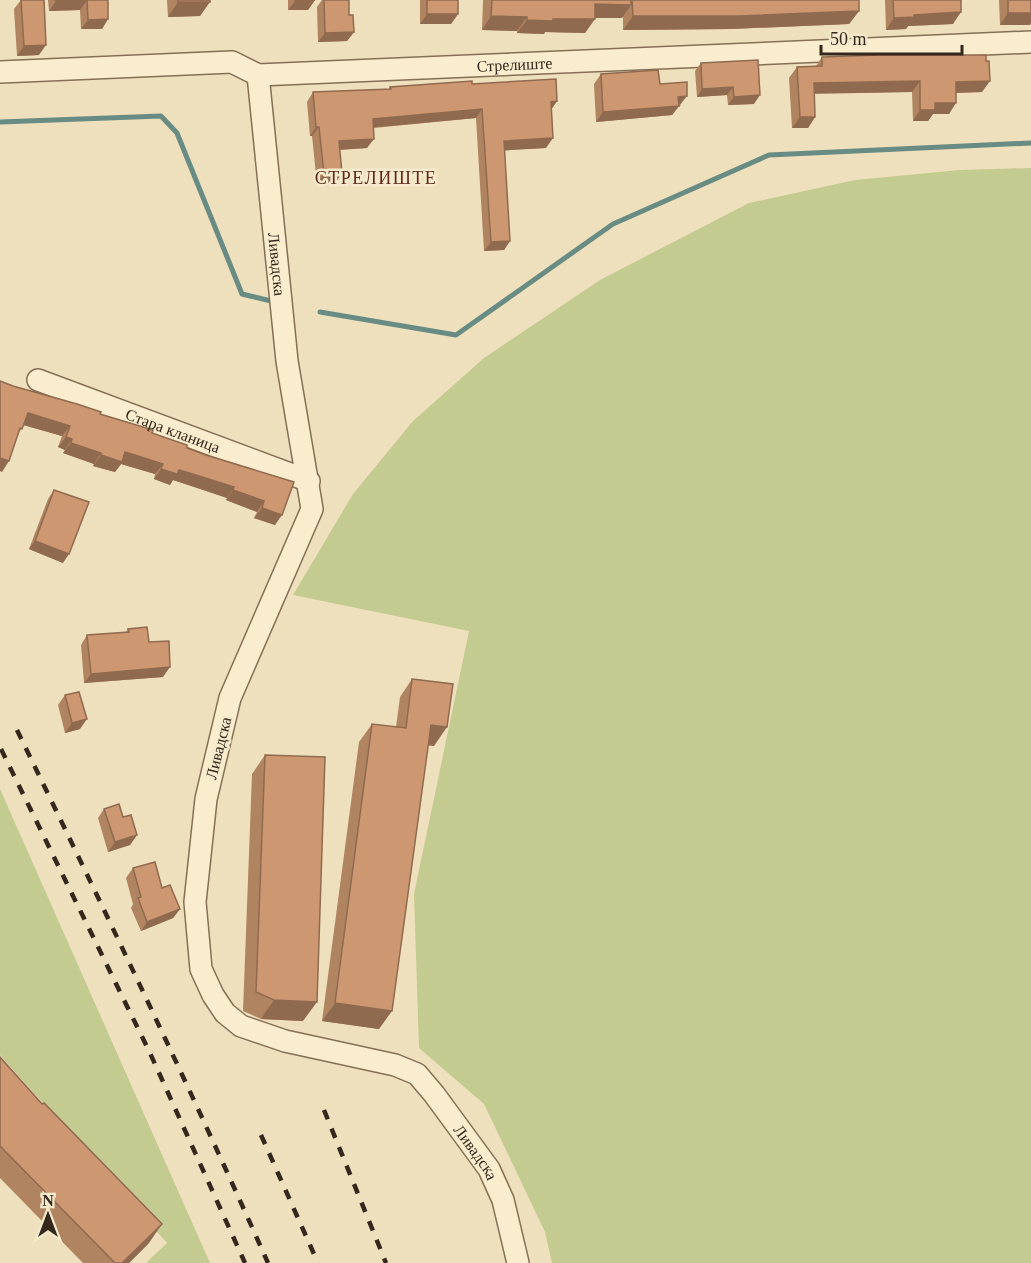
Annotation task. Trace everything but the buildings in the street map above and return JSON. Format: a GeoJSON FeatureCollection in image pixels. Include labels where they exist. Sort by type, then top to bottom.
{"type":"FeatureCollection","features":[{"type":"Feature","properties":{"kind":"street","name":"Стрелиште"},"geometry":{"type":"LineString","coordinates":[[0,72],[232,62],[258,75],[1031,42]]}},
{"type":"Feature","properties":{"kind":"street","name":"Ливадска"},"geometry":{"type":"LineString","coordinates":[[258,75],[287,361],[312,509],[231,698],[206,799],[195,902],[201,969],[213,995],[225,1013],[240,1026],[285,1041],[395,1065],[417,1074],[489,1169],[503,1200],[518,1263]]}},
{"type":"Feature","properties":{"kind":"street","name":"Стара кланица"},"geometry":{"type":"LineString","coordinates":[[38,380],[309,481]]}},
{"type":"Feature","properties":{"kind":"green space"},"geometry":{"type":"Polygon","coordinates":[[[1031,168],[1031,1263],[552,1263],[545,1232],[484,1104],[419,1048],[414,894],[469,631],[293,595],[353,494],[413,421],[484,358],[600,280],[749,203],[855,180],[960,170],[1031,168]]]}},
{"type":"Feature","properties":{"kind":"green space"},"geometry":{"type":"Polygon","coordinates":[[[0,789],[210,1263],[146,1263],[167,1243],[0,1055],[0,789]]]}},
{"type":"Feature","properties":{"kind":"waterway"},"geometry":{"type":"LineString","coordinates":[[0,122],[161,116],[177,133],[242,294],[271,301]]}},
{"type":"Feature","properties":{"kind":"waterway"},"geometry":{"type":"LineString","coordinates":[[320,312],[456,335],[613,224],[769,155],[1031,143]]}},
{"type":"Feature","properties":{"kind":"railway"},"geometry":{"type":"LineString","coordinates":[[17,730],[176,1062],[268,1263]]}},
{"type":"Feature","properties":{"kind":"railway"},"geometry":{"type":"LineString","coordinates":[[1,749],[150,1053],[245,1263]]}},
{"type":"Feature","properties":{"kind":"railway"},"geometry":{"type":"LineString","coordinates":[[324,1110],[386,1263]]}},
{"type":"Feature","properties":{"kind":"railway"},"geometry":{"type":"LineString","coordinates":[[261,1135],[318,1263]]}},
{"type":"Feature","properties":{"kind":"district","name":"СТРЕЛИШТЕ"},"geometry":{"type":"Point","coordinates":[376,178]}}]}
